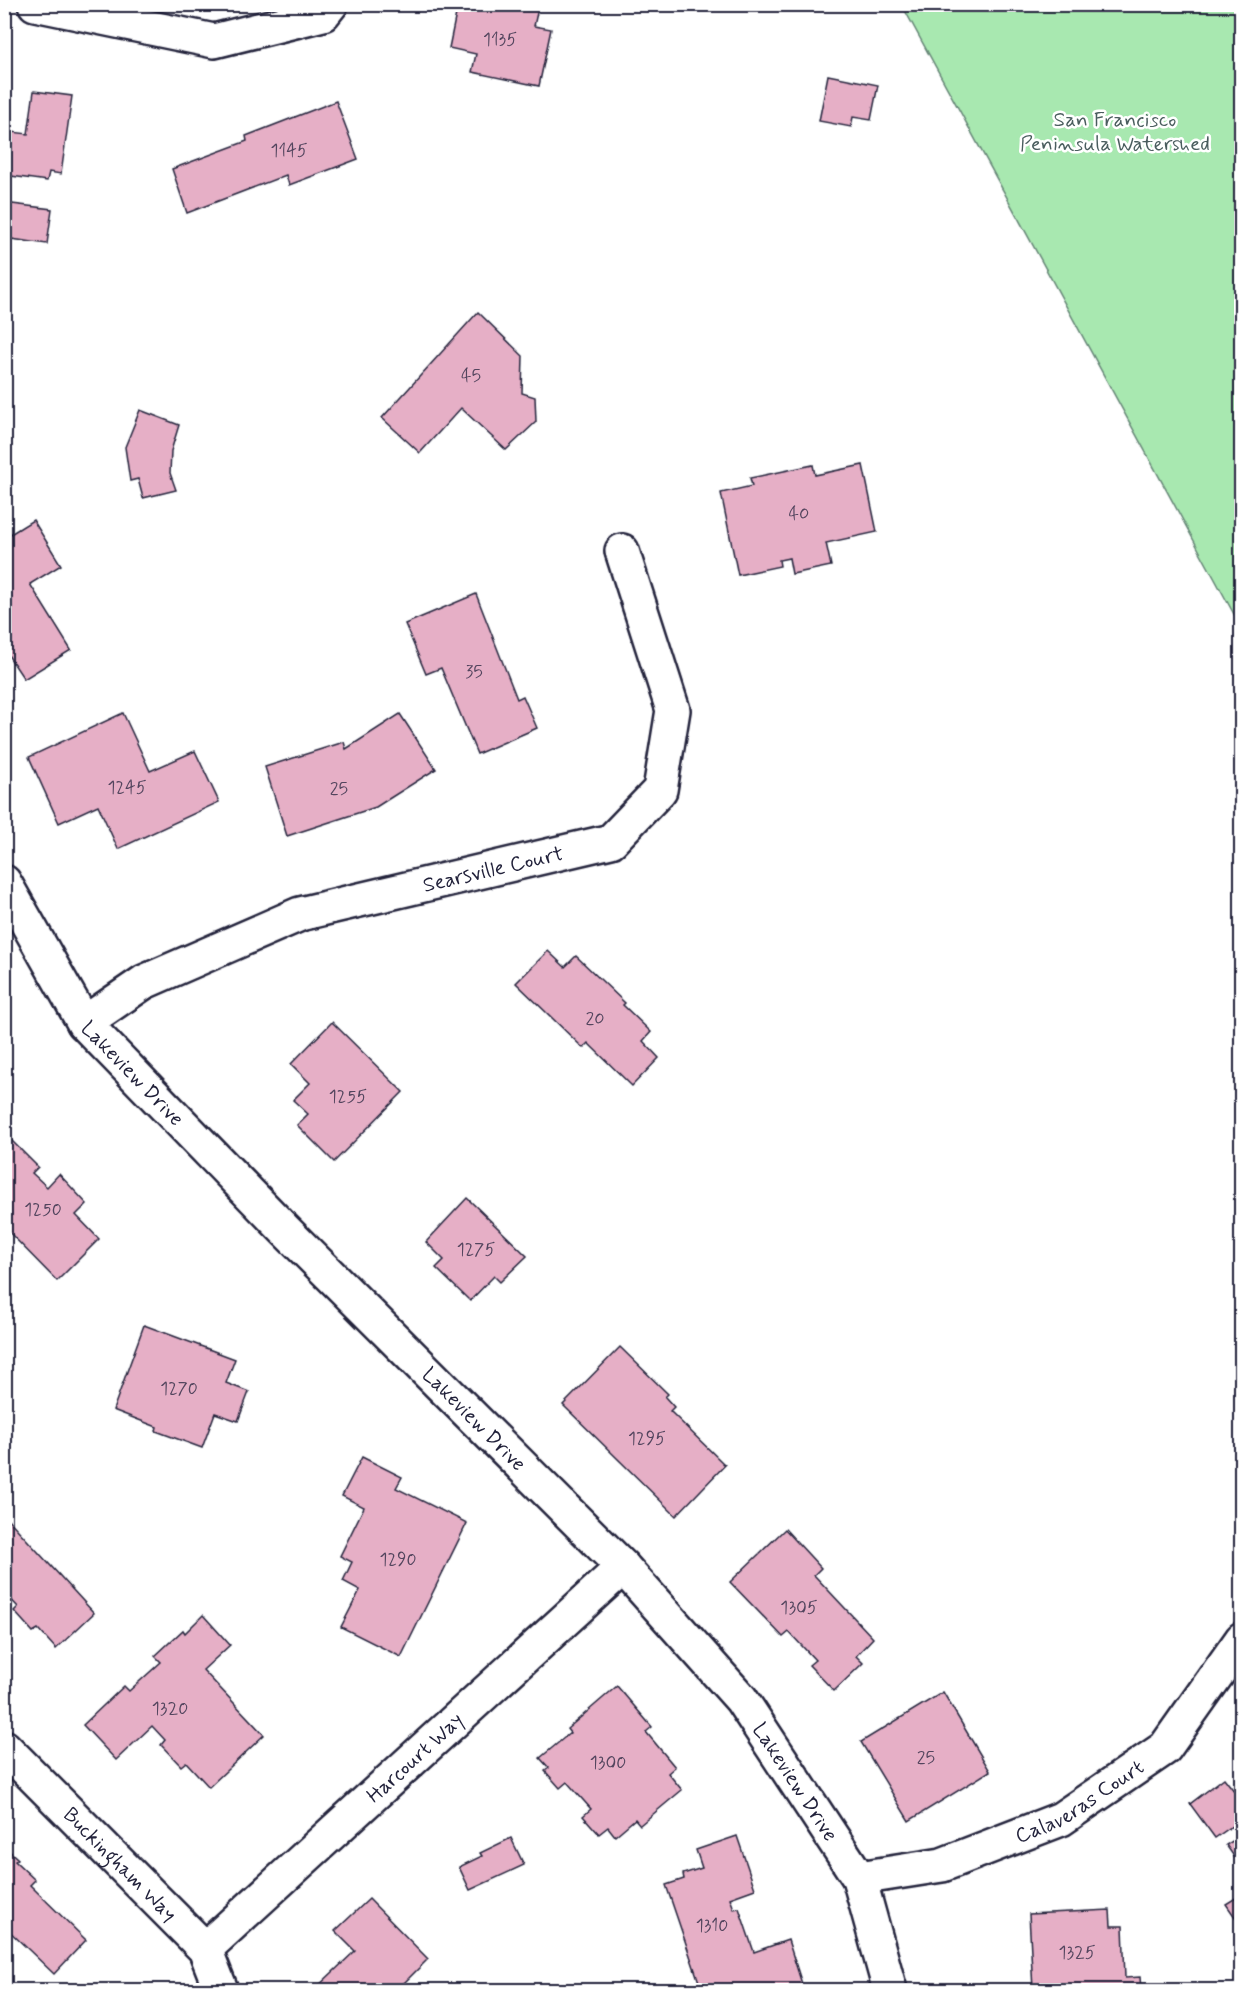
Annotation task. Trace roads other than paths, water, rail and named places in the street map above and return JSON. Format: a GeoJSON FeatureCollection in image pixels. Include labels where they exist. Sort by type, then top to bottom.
{"type":"FeatureCollection","features":[{"type":"Feature","properties":{"kind":"street"},"geometry":{"type":"LineString","coordinates":[[35,4],[214,41],[322,14],[331,4]]}},
{"type":"Feature","properties":{"kind":"street","name":"Searsville Court"},"geometry":{"type":"LineString","coordinates":[[84,1023],[144,982],[300,914],[611,840],[660,790],[673,710],[622,551]]}},
{"type":"Feature","properties":{"kind":"street","name":"Lakeview Drive"},"geometry":{"type":"LineString","coordinates":[[4,882],[84,1023],[285,1230],[623,1568],[741,1699],[859,1878],[890,1990]]}},
{"type":"Feature","properties":{"kind":"street","name":"Harcourt Way"},"geometry":{"type":"LineString","coordinates":[[205,1949],[623,1568]]}},
{"type":"Feature","properties":{"kind":"street","name":"Calaveras Court"},"geometry":{"type":"LineString","coordinates":[[859,1878],[942,1865],[1061,1819],[1165,1748],[1242,1639]]}},
{"type":"Feature","properties":{"kind":"street","name":"Buckingham Way"},"geometry":{"type":"LineString","coordinates":[[4,1747],[205,1949],[221,1990]]}},
{"type":"Feature","properties":{"kind":"park label","name":"San Francisco Peninsula Watershed"},"geometry":{"type":"Point","coordinates":[1115,131]}}]}
